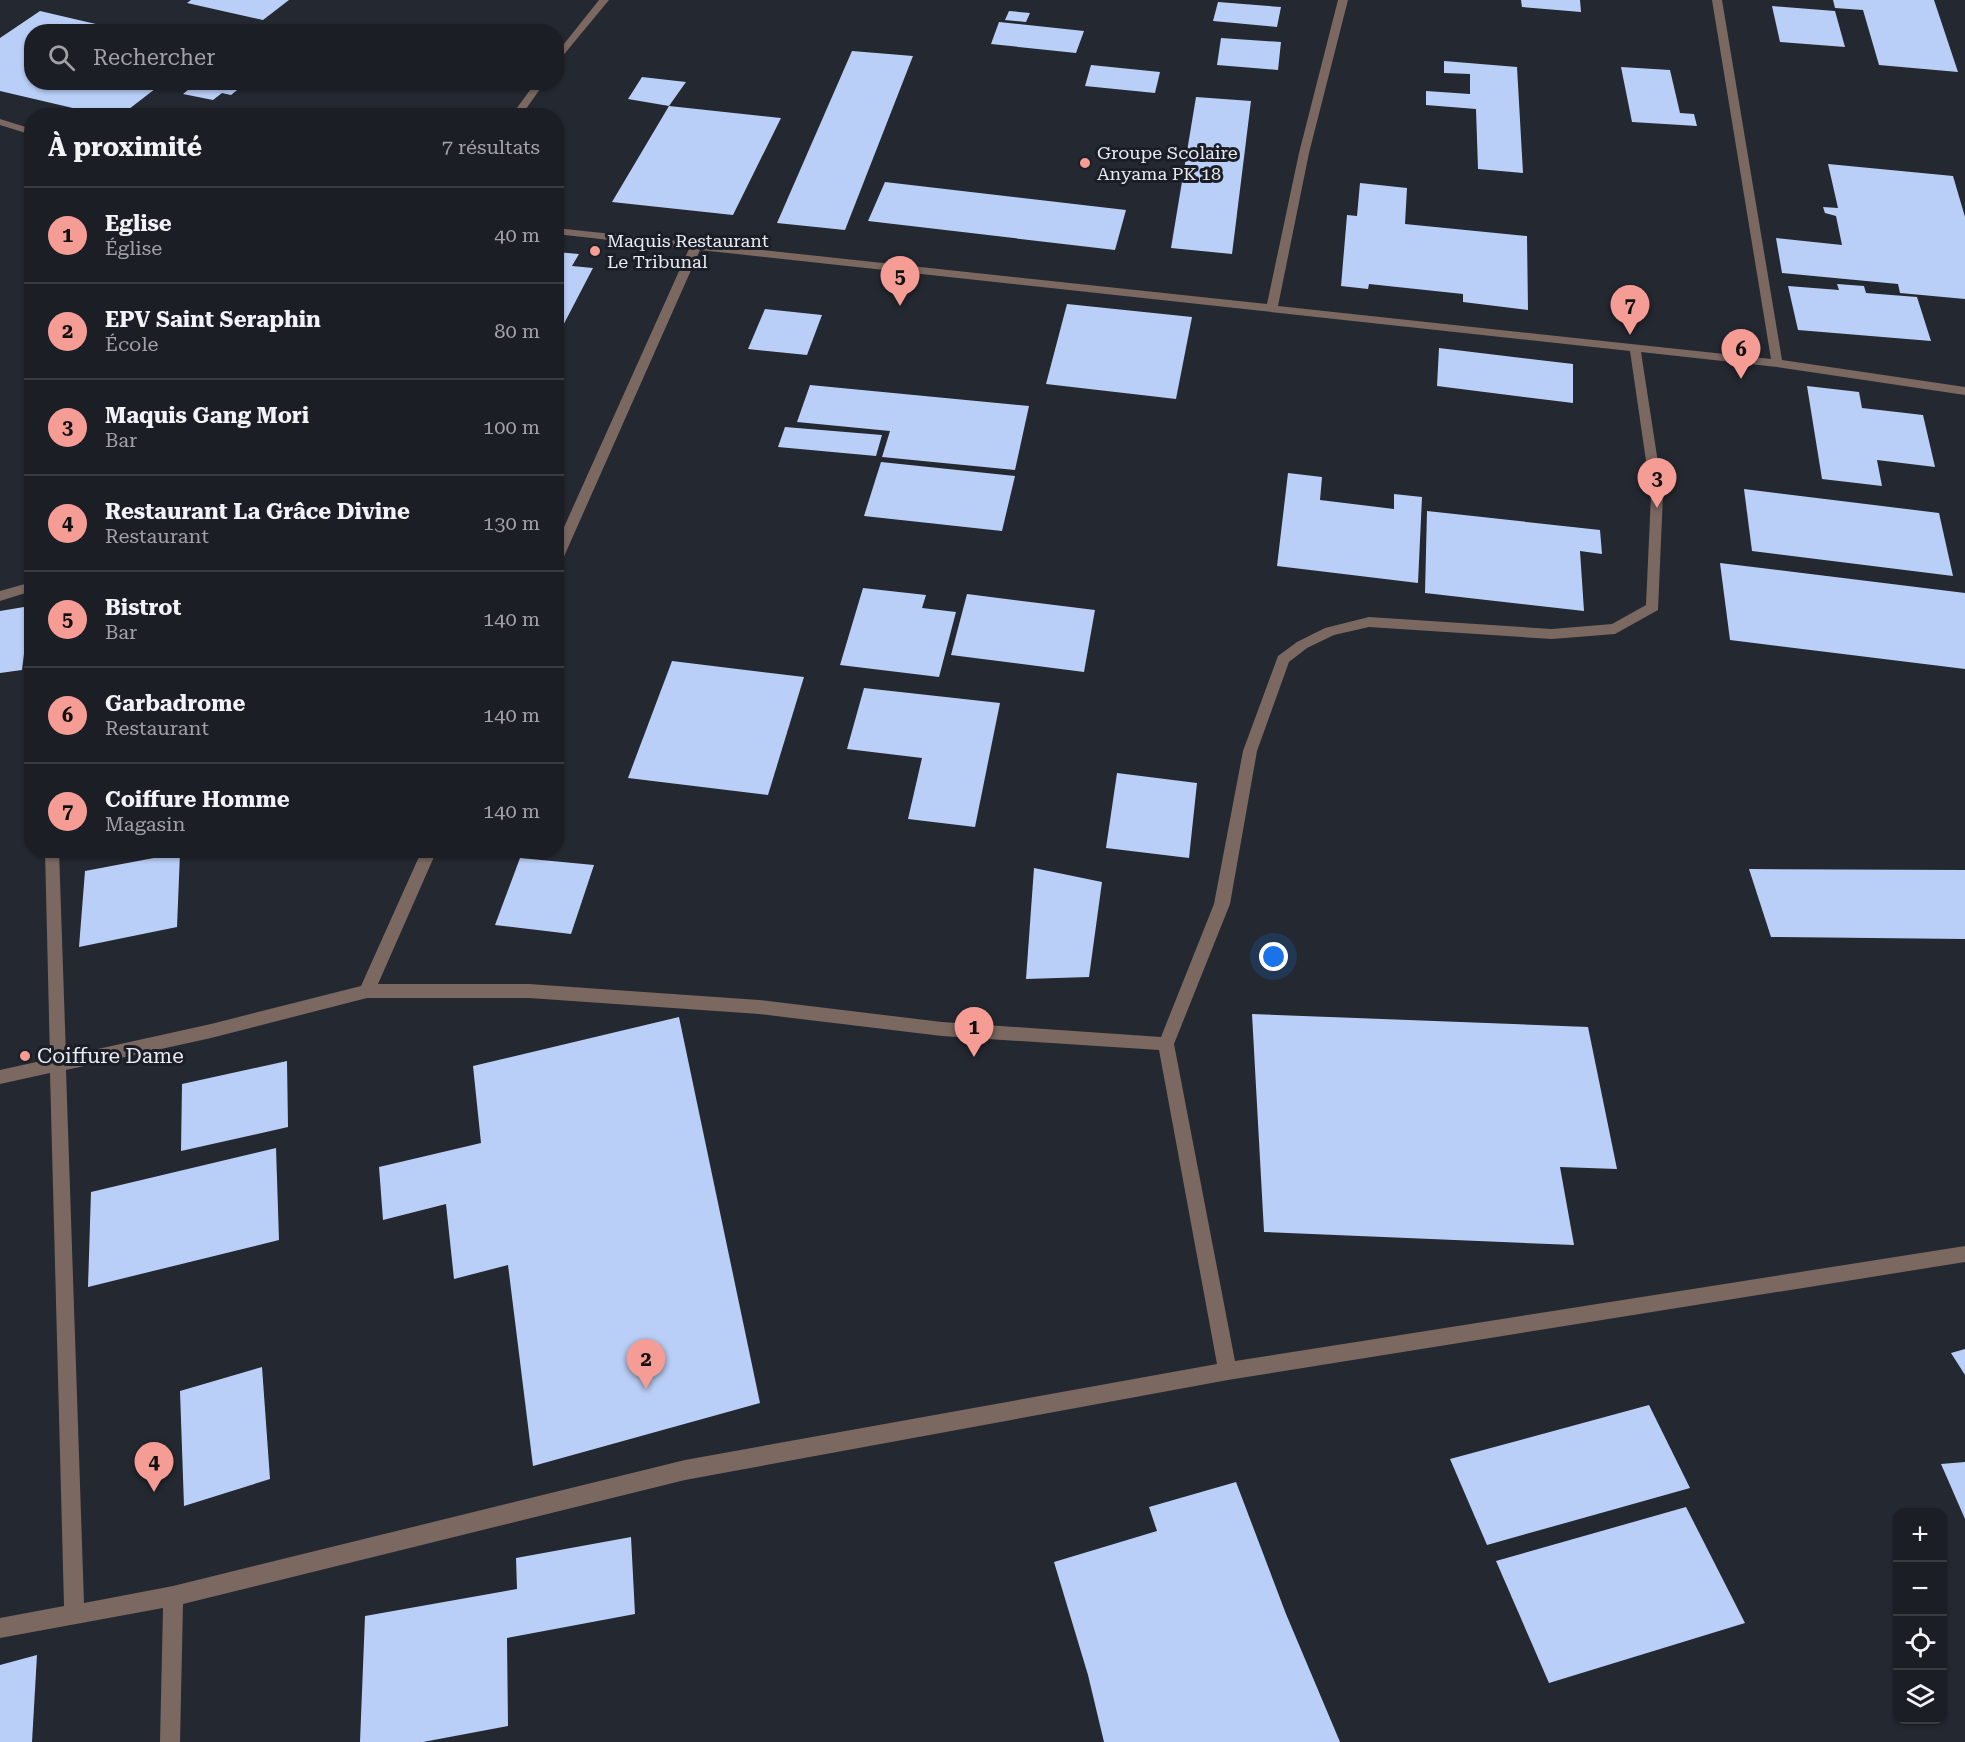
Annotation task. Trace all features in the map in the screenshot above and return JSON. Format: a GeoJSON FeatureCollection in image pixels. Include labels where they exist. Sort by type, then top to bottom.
{"type":"FeatureCollection","features":[{"type":"Feature","properties":{"kind":"street"},"geometry":{"type":"LineString","coordinates":[[564,51],[603,0]]}},
{"type":"Feature","properties":{"kind":"street"},"geometry":{"type":"LineString","coordinates":[[1272,308],[1283,246],[1324,66],[1343,0]]}},
{"type":"Feature","properties":{"kind":"street"},"geometry":{"type":"LineString","coordinates":[[1717,0],[1777,363]]}},
{"type":"Feature","properties":{"kind":"street"},"geometry":{"type":"LineString","coordinates":[[522,108],[535,90]]}},
{"type":"Feature","properties":{"kind":"street"},"geometry":{"type":"LineString","coordinates":[[0,122],[24,130]]}},
{"type":"Feature","properties":{"kind":"street"},"geometry":{"type":"LineString","coordinates":[[564,232],[1777,363],[1965,392]]}},
{"type":"Feature","properties":{"kind":"street"},"geometry":{"type":"LineString","coordinates":[[564,543],[696,246]]}},
{"type":"Feature","properties":{"kind":"street"},"geometry":{"type":"LineString","coordinates":[[1228,1371],[1166,1044],[1222,904],[1250,751],[1283,659],[1302,645],[1330,631],[1369,622],[1552,634],[1616,629],[1653,607],[1657,495],[1635,348]]}},
{"type":"Feature","properties":{"kind":"street"},"geometry":{"type":"LineString","coordinates":[[0,596],[24,588]]}},
{"type":"Feature","properties":{"kind":"street"},"geometry":{"type":"LineString","coordinates":[[52,858],[74,1616]]}},
{"type":"Feature","properties":{"kind":"street"},"geometry":{"type":"LineString","coordinates":[[367,991],[426,858]]}},
{"type":"Feature","properties":{"kind":"street"},"geometry":{"type":"LineString","coordinates":[[0,1077],[212,1031],[367,991],[540,992],[759,1008],[942,1029],[1166,1044]]}},
{"type":"Feature","properties":{"kind":"street"},"geometry":{"type":"LineString","coordinates":[[0,1628],[173,1596],[685,1470],[1228,1371],[1965,1254]]}},
{"type":"Feature","properties":{"kind":"street"},"geometry":{"type":"LineString","coordinates":[[170,1742],[173,1596]]}},
{"type":"Feature","properties":{"kind":"building"},"geometry":{"type":"Polygon","coordinates":[[[191,0],[289,0],[263,20],[187,3],[191,0]]]}},
{"type":"Feature","properties":{"kind":"building"},"geometry":{"type":"Polygon","coordinates":[[[1521,0],[1580,0],[1581,12],[1522,7],[1521,0]]]}},
{"type":"Feature","properties":{"kind":"building"},"geometry":{"type":"Polygon","coordinates":[[[1833,0],[1934,0],[1958,72],[1879,65],[1863,10],[1835,8],[1833,0]]]}},
{"type":"Feature","properties":{"kind":"building"},"geometry":{"type":"Polygon","coordinates":[[[1218,2],[1281,7],[1277,27],[1213,21],[1218,2]]]}},
{"type":"Feature","properties":{"kind":"building"},"geometry":{"type":"Polygon","coordinates":[[[1772,6],[1835,11],[1845,47],[1780,42],[1772,6]]]}},
{"type":"Feature","properties":{"kind":"building"},"geometry":{"type":"Polygon","coordinates":[[[40,11],[96,24],[24,24],[24,90],[154,90],[130,108],[73,108],[0,91],[0,38],[40,11]]]}},
{"type":"Feature","properties":{"kind":"building"},"geometry":{"type":"Polygon","coordinates":[[[1009,11],[1030,13],[1026,22],[1005,20],[1009,11]]]}},
{"type":"Feature","properties":{"kind":"building"},"geometry":{"type":"Polygon","coordinates":[[[999,22],[1084,31],[1076,53],[991,44],[999,22]]]}},
{"type":"Feature","properties":{"kind":"building"},"geometry":{"type":"Polygon","coordinates":[[[1221,38],[1281,42],[1278,70],[1217,65],[1221,38]]]}},
{"type":"Feature","properties":{"kind":"building"},"geometry":{"type":"Polygon","coordinates":[[[852,51],[913,56],[845,230],[777,223],[852,51]]]}},
{"type":"Feature","properties":{"kind":"building"},"geometry":{"type":"Polygon","coordinates":[[[1444,61],[1517,67],[1523,173],[1478,169],[1476,109],[1426,105],[1426,91],[1470,94],[1470,74],[1444,73],[1444,61]]]}},
{"type":"Feature","properties":{"kind":"building"},"geometry":{"type":"Polygon","coordinates":[[[1091,65],[1160,72],[1155,93],[1085,86],[1091,65]]]}},
{"type":"Feature","properties":{"kind":"building"},"geometry":{"type":"Polygon","coordinates":[[[1621,67],[1670,70],[1680,113],[1694,114],[1697,126],[1632,122],[1621,67]]]}},
{"type":"Feature","properties":{"kind":"building"},"geometry":{"type":"Polygon","coordinates":[[[642,77],[686,82],[669,106],[628,99],[642,77]]]}},
{"type":"Feature","properties":{"kind":"building"},"geometry":{"type":"Polygon","coordinates":[[[188,90],[237,90],[231,95],[222,93],[213,100],[183,94],[188,90]]]}},
{"type":"Feature","properties":{"kind":"building"},"geometry":{"type":"Polygon","coordinates":[[[1196,97],[1251,101],[1232,254],[1171,248],[1196,97]]]}},
{"type":"Feature","properties":{"kind":"building"},"geometry":{"type":"Polygon","coordinates":[[[669,106],[781,118],[733,215],[612,202],[669,106]]]}},
{"type":"Feature","properties":{"kind":"building"},"geometry":{"type":"Polygon","coordinates":[[[1828,164],[1953,176],[1965,217],[1965,299],[1900,293],[1898,284],[1782,273],[1776,238],[1842,245],[1836,216],[1825,213],[1823,207],[1838,208],[1828,164]]]}},
{"type":"Feature","properties":{"kind":"building"},"geometry":{"type":"Polygon","coordinates":[[[885,182],[1126,210],[1115,250],[868,221],[885,182]]]}},
{"type":"Feature","properties":{"kind":"building"},"geometry":{"type":"Polygon","coordinates":[[[1360,183],[1407,188],[1405,224],[1527,236],[1528,310],[1463,302],[1463,294],[1369,284],[1368,289],[1341,286],[1347,215],[1357,216],[1360,183]]]}},
{"type":"Feature","properties":{"kind":"building"},"geometry":{"type":"Polygon","coordinates":[[[564,253],[579,254],[572,266],[593,268],[564,324],[564,253]]]}},
{"type":"Feature","properties":{"kind":"building"},"geometry":{"type":"Polygon","coordinates":[[[1837,284],[1864,286],[1866,293],[1917,297],[1931,341],[1798,330],[1788,286],[1839,290],[1837,284]]]}},
{"type":"Feature","properties":{"kind":"building"},"geometry":{"type":"Polygon","coordinates":[[[1067,304],[1192,317],[1176,399],[1046,384],[1067,304]]]}},
{"type":"Feature","properties":{"kind":"building"},"geometry":{"type":"Polygon","coordinates":[[[765,309],[822,315],[807,355],[748,349],[765,309]]]}},
{"type":"Feature","properties":{"kind":"building"},"geometry":{"type":"Polygon","coordinates":[[[1439,348],[1573,364],[1573,403],[1437,386],[1439,348]]]}},
{"type":"Feature","properties":{"kind":"building"},"geometry":{"type":"Polygon","coordinates":[[[810,385],[1029,406],[1015,470],[882,457],[890,431],[797,422],[810,385]]]}},
{"type":"Feature","properties":{"kind":"building"},"geometry":{"type":"Polygon","coordinates":[[[1807,386],[1859,392],[1862,408],[1923,415],[1935,467],[1877,460],[1882,486],[1822,479],[1807,386]]]}},
{"type":"Feature","properties":{"kind":"building"},"geometry":{"type":"Polygon","coordinates":[[[785,427],[882,435],[876,456],[778,447],[785,427]]]}},
{"type":"Feature","properties":{"kind":"building"},"geometry":{"type":"Polygon","coordinates":[[[881,462],[1015,476],[1002,531],[864,516],[881,462]]]}},
{"type":"Feature","properties":{"kind":"building"},"geometry":{"type":"Polygon","coordinates":[[[1288,473],[1322,477],[1320,500],[1394,509],[1394,494],[1422,497],[1418,583],[1277,566],[1288,473]]]}},
{"type":"Feature","properties":{"kind":"building"},"geometry":{"type":"Polygon","coordinates":[[[1744,489],[1939,513],[1953,576],[1752,551],[1744,489]]]}},
{"type":"Feature","properties":{"kind":"building"},"geometry":{"type":"Polygon","coordinates":[[[1427,511],[1600,530],[1602,554],[1580,551],[1584,611],[1425,593],[1427,511]]]}},
{"type":"Feature","properties":{"kind":"building"},"geometry":{"type":"Polygon","coordinates":[[[1720,563],[1965,593],[1965,669],[1730,640],[1720,563]]]}},
{"type":"Feature","properties":{"kind":"building"},"geometry":{"type":"Polygon","coordinates":[[[863,588],[926,595],[922,608],[956,612],[939,677],[840,665],[863,588]]]}},
{"type":"Feature","properties":{"kind":"building"},"geometry":{"type":"Polygon","coordinates":[[[967,594],[1095,610],[1084,672],[951,655],[967,594]]]}},
{"type":"Feature","properties":{"kind":"building"},"geometry":{"type":"Polygon","coordinates":[[[24,607],[22,670],[0,673],[0,611],[24,607]]]}},
{"type":"Feature","properties":{"kind":"building"},"geometry":{"type":"Polygon","coordinates":[[[672,661],[804,677],[768,795],[628,778],[672,661]]]}},
{"type":"Feature","properties":{"kind":"building"},"geometry":{"type":"Polygon","coordinates":[[[864,688],[1000,703],[975,827],[908,819],[922,758],[847,749],[864,688]]]}},
{"type":"Feature","properties":{"kind":"building"},"geometry":{"type":"Polygon","coordinates":[[[1117,773],[1197,783],[1189,858],[1106,848],[1117,773]]]}},
{"type":"Feature","properties":{"kind":"building"},"geometry":{"type":"Polygon","coordinates":[[[154,858],[180,858],[177,927],[79,947],[85,871],[154,858]]]}},
{"type":"Feature","properties":{"kind":"building"},"geometry":{"type":"Polygon","coordinates":[[[520,858],[594,865],[571,934],[495,925],[520,858]]]}},
{"type":"Feature","properties":{"kind":"building"},"geometry":{"type":"Polygon","coordinates":[[[1034,868],[1102,882],[1089,977],[1026,979],[1034,868]]]}},
{"type":"Feature","properties":{"kind":"building"},"geometry":{"type":"Polygon","coordinates":[[[1749,869],[1965,870],[1965,939],[1771,937],[1749,869]]]}},
{"type":"Feature","properties":{"kind":"building"},"geometry":{"type":"Polygon","coordinates":[[[1252,1014],[1588,1027],[1617,1169],[1560,1167],[1574,1245],[1264,1232],[1252,1014]]]}},
{"type":"Feature","properties":{"kind":"building"},"geometry":{"type":"Polygon","coordinates":[[[679,1017],[760,1403],[533,1466],[508,1265],[454,1279],[446,1204],[383,1220],[379,1167],[481,1143],[473,1066],[679,1017]]]}},
{"type":"Feature","properties":{"kind":"building"},"geometry":{"type":"Polygon","coordinates":[[[287,1061],[288,1127],[181,1151],[182,1084],[287,1061]]]}},
{"type":"Feature","properties":{"kind":"building"},"geometry":{"type":"Polygon","coordinates":[[[276,1148],[279,1240],[88,1287],[91,1192],[276,1148]]]}},
{"type":"Feature","properties":{"kind":"building"},"geometry":{"type":"Polygon","coordinates":[[[1965,1349],[1965,1375],[1951,1353],[1965,1349]]]}},
{"type":"Feature","properties":{"kind":"building"},"geometry":{"type":"Polygon","coordinates":[[[262,1367],[270,1479],[184,1506],[180,1391],[262,1367]]]}},
{"type":"Feature","properties":{"kind":"building"},"geometry":{"type":"Polygon","coordinates":[[[1649,1405],[1690,1488],[1487,1545],[1450,1459],[1649,1405]]]}},
{"type":"Feature","properties":{"kind":"building"},"geometry":{"type":"Polygon","coordinates":[[[1965,1462],[1965,1519],[1941,1464],[1965,1462]]]}},
{"type":"Feature","properties":{"kind":"building"},"geometry":{"type":"Polygon","coordinates":[[[1236,1482],[1286,1614],[1340,1742],[1104,1742],[1088,1675],[1054,1562],[1157,1531],[1149,1507],[1236,1482]]]}},
{"type":"Feature","properties":{"kind":"building"},"geometry":{"type":"Polygon","coordinates":[[[1686,1507],[1745,1623],[1549,1683],[1496,1561],[1686,1507]]]}},
{"type":"Feature","properties":{"kind":"building"},"geometry":{"type":"Polygon","coordinates":[[[631,1537],[635,1614],[507,1638],[508,1726],[423,1742],[360,1742],[365,1616],[517,1589],[516,1558],[631,1537]]]}},
{"type":"Feature","properties":{"kind":"building"},"geometry":{"type":"Polygon","coordinates":[[[37,1655],[32,1742],[0,1742],[0,1665],[37,1655]]]}},
{"type":"Feature","properties":{"kind":"place","name":"Groupe Scolaire Anyama PK 18"},"geometry":{"type":"Point","coordinates":[1085,163]}},
{"type":"Feature","properties":{"kind":"place","name":"Maquis Restaurant Le Tribunal"},"geometry":{"type":"Point","coordinates":[595,251]}},
{"type":"Feature","properties":{"kind":"place","name":"Bistrot"},"geometry":{"type":"Point","coordinates":[900,306]}},
{"type":"Feature","properties":{"kind":"place","name":"Coiffure Homme"},"geometry":{"type":"Point","coordinates":[1630,335]}},
{"type":"Feature","properties":{"kind":"place","name":"Garbadrome"},"geometry":{"type":"Point","coordinates":[1741,379]}},
{"type":"Feature","properties":{"kind":"place","name":"Maquis Gang Mori"},"geometry":{"type":"Point","coordinates":[1657,508]}},
{"type":"Feature","properties":{"kind":"place","name":"Coiffure Dame"},"geometry":{"type":"Point","coordinates":[25,1056]}},
{"type":"Feature","properties":{"kind":"place","name":"Eglise"},"geometry":{"type":"Point","coordinates":[974,1057]}},
{"type":"Feature","properties":{"kind":"place","name":"EPV Saint Seraphin"},"geometry":{"type":"Point","coordinates":[646,1389]}},
{"type":"Feature","properties":{"kind":"place","name":"Restaurant La Grâce Divine"},"geometry":{"type":"Point","coordinates":[154,1492]}}]}
